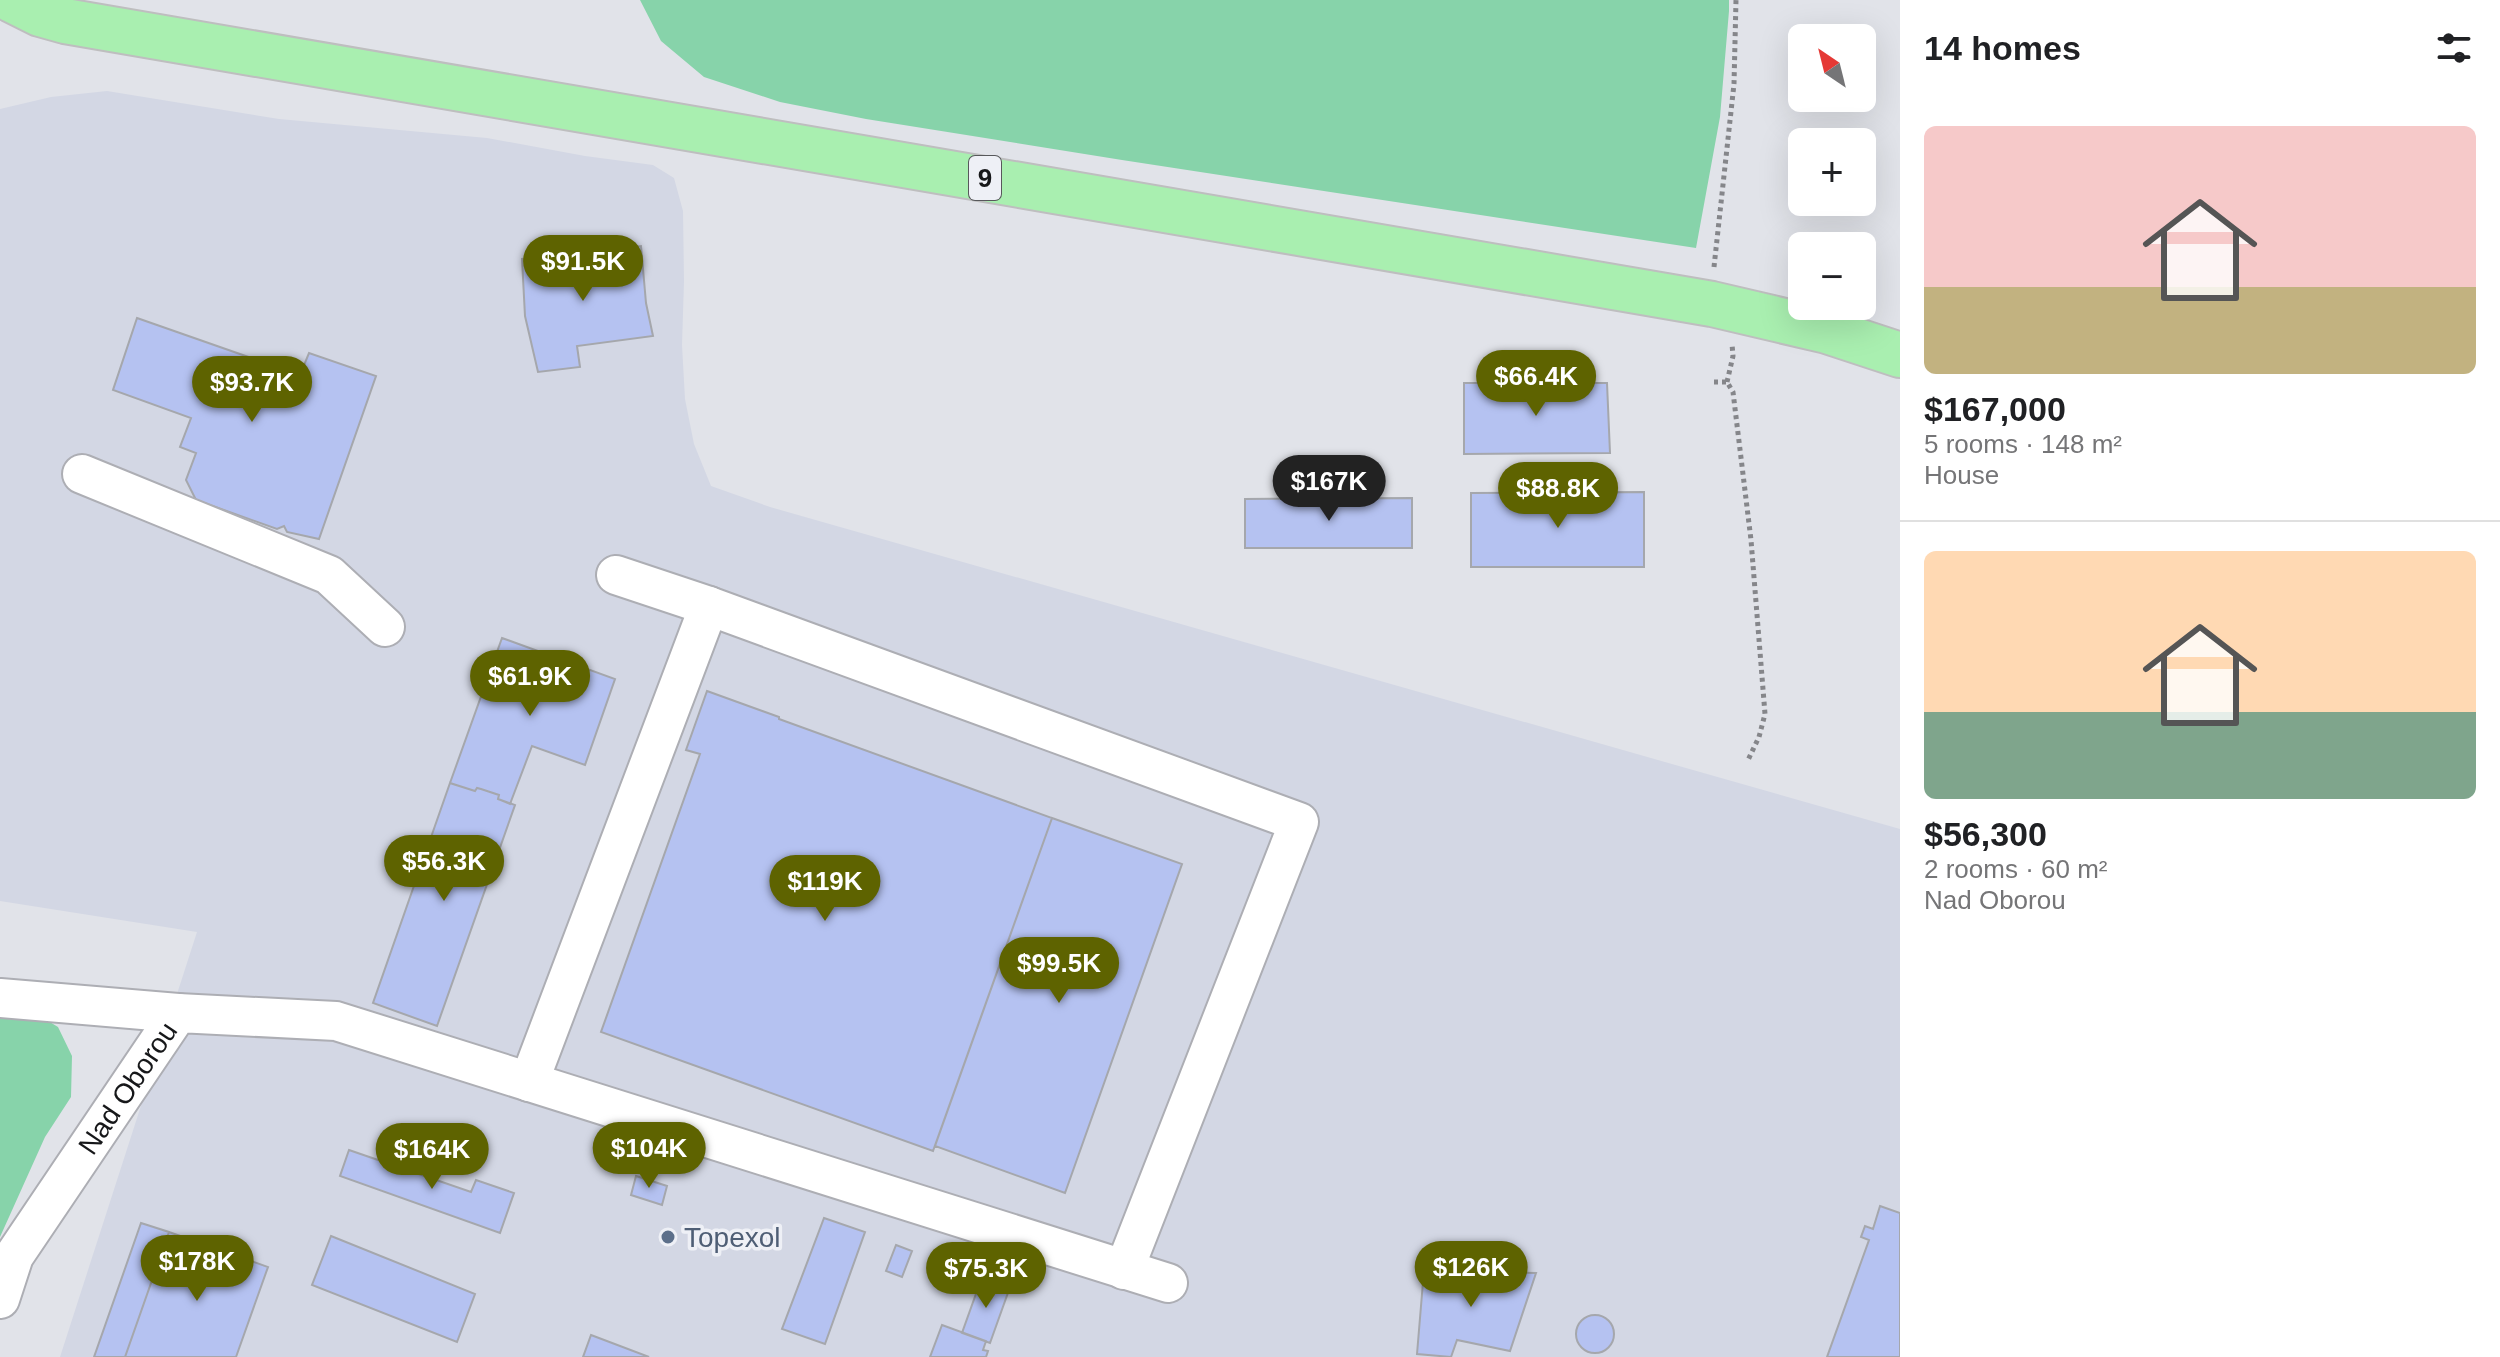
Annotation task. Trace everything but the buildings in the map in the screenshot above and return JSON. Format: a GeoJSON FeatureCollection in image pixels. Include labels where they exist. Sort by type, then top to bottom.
{"type":"FeatureCollection","features":[{"type":"Feature","properties":{"kind":"main road","name":"9"},"geometry":{"type":"LineString","coordinates":[[12,0],[40,14],[65,21],[1712,304],[1814,327],[1900,355]]}},
{"type":"Feature","properties":{"kind":"main road","name":"9"},"geometry":{"type":"LineString","coordinates":[[0,29],[65,21]]}},
{"type":"Feature","properties":{"kind":"street"},"geometry":{"type":"LineString","coordinates":[[82,474],[329,575],[385,627]]}},
{"type":"Feature","properties":{"kind":"street"},"geometry":{"type":"LineString","coordinates":[[616,575],[709,606],[1299,822],[1124,1270]]}},
{"type":"Feature","properties":{"kind":"street"},"geometry":{"type":"LineString","coordinates":[[529,1082],[709,606]]}},
{"type":"Feature","properties":{"kind":"street"},"geometry":{"type":"LineString","coordinates":[[0,998],[178,1013]]}},
{"type":"Feature","properties":{"kind":"street","name":"Nad Oborou"},"geometry":{"type":"LineString","coordinates":[[0,1299],[14,1256],[178,1013],[336,1021],[1168,1283]]}},
{"type":"Feature","properties":{"kind":"path"},"geometry":{"type":"LineString","coordinates":[[1712,304],[1722,174],[1734,84],[1736,0]]}},
{"type":"Feature","properties":{"kind":"path"},"geometry":{"type":"LineString","coordinates":[[1714,382],[1727,382],[1733,392],[1751,540],[1765,714],[1748,760]]}},
{"type":"Feature","properties":{"kind":"shaded area"},"geometry":{"type":"Polygon","coordinates":[[[107,91],[279,119],[487,138],[653,165],[674,178],[683,211],[682,345],[685,399],[694,444],[711,486],[770,507],[1900,829],[1900,1357],[60,1357],[197,932],[0,901],[0,109],[51,97],[107,91]]]}},
{"type":"Feature","properties":{"kind":"green space"},"geometry":{"type":"Polygon","coordinates":[[[640,0],[1729,0],[1729,11],[1720,117],[1696,248],[1122,160],[780,102],[704,77],[661,41],[640,0]]]}},
{"type":"Feature","properties":{"kind":"green space"},"geometry":{"type":"Polygon","coordinates":[[[35,1013],[58,1027],[72,1056],[71,1097],[45,1137],[0,1237],[0,1015],[35,1013]]]}},
{"type":"Feature","properties":{"kind":"place","name":"Topexol"},"geometry":{"type":"Point","coordinates":[668,1237]}}]}
